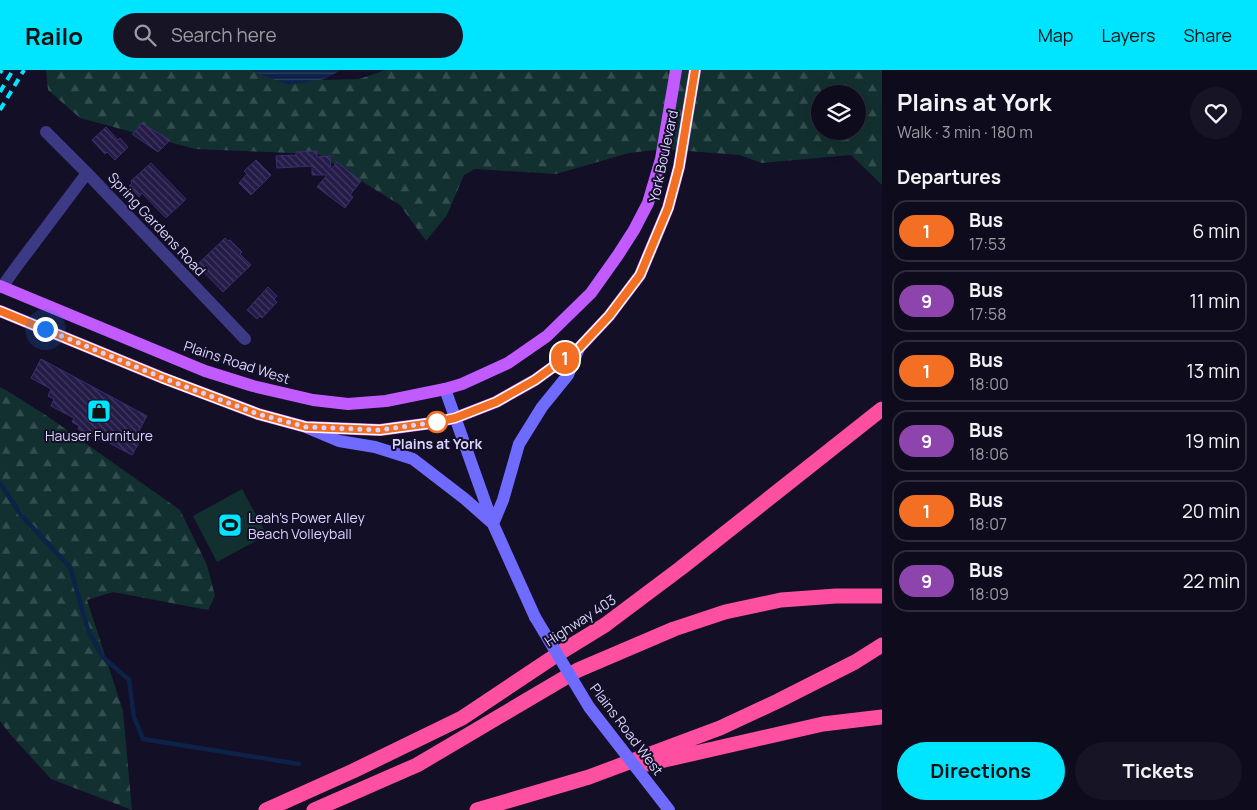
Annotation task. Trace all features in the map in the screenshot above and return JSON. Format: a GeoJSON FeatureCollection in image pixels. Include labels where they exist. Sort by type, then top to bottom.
{"type":"FeatureCollection","features":[{"type":"Feature","properties":{"kind":"highway","name":"Highway 403"},"geometry":{"type":"LineString","coordinates":[[266,810],[462,718],[605,625],[681,568],[882,408]]}},
{"type":"Feature","properties":{"kind":"highway"},"geometry":{"type":"LineString","coordinates":[[314,810],[417,765],[578,670],[674,629],[725,612],[781,600],[836,596],[882,596]]}},
{"type":"Feature","properties":{"kind":"highway"},"geometry":{"type":"LineString","coordinates":[[589,777],[720,728],[855,662],[882,645]]}},
{"type":"Feature","properties":{"kind":"highway"},"geometry":{"type":"LineString","coordinates":[[477,810],[589,777],[823,724],[882,717]]}},
{"type":"Feature","properties":{"kind":"main road","name":"York Boulevard"},"geometry":{"type":"LineString","coordinates":[[444,389],[462,384],[508,363],[548,336],[591,294],[634,230],[648,202],[661,158],[676,70]]}},
{"type":"Feature","properties":{"kind":"main road","name":"York Boulevard"},"geometry":{"type":"LineString","coordinates":[[455,418],[496,402],[535,380],[579,348],[609,316],[640,275],[668,208],[679,167],[695,70]]}},
{"type":"Feature","properties":{"kind":"main road","name":"Plains Road West"},"geometry":{"type":"LineString","coordinates":[[1,287],[205,371],[254,386],[313,400],[348,404],[386,401],[444,389],[493,524],[535,617],[589,707],[669,810]]}},
{"type":"Feature","properties":{"kind":"main road"},"geometry":{"type":"LineString","coordinates":[[0,311],[163,378],[258,414],[306,427],[340,441],[375,447],[413,459],[465,499],[493,524],[503,500],[519,444],[542,407],[568,375],[579,348]]}},
{"type":"Feature","properties":{"kind":"main road"},"geometry":{"type":"LineString","coordinates":[[306,427],[380,430],[455,418]]}},
{"type":"Feature","properties":{"kind":"street","name":"Spring Gardens Road"},"geometry":{"type":"LineString","coordinates":[[46,132],[88,173],[245,339]]}},
{"type":"Feature","properties":{"kind":"street","name":"Plains Road West"},"geometry":{"type":"LineString","coordinates":[[1,287],[88,173]]}},
{"type":"Feature","properties":{"kind":"green space"},"geometry":{"type":"Polygon","coordinates":[[[46,70],[263,70],[324,80],[359,79],[386,70],[882,70],[882,185],[851,155],[762,163],[739,155],[663,149],[629,153],[556,174],[475,169],[464,175],[447,215],[426,241],[400,205],[318,154],[195,149],[80,118],[48,90],[46,70]]]}},
{"type":"Feature","properties":{"kind":"green space"},"geometry":{"type":"Polygon","coordinates":[[[0,387],[47,416],[180,510],[207,565],[215,596],[208,610],[113,592],[87,600],[123,711],[132,810],[51,779],[0,721],[0,387]]]}},
{"type":"Feature","properties":{"kind":"green space","name":"Leah's Power Alley Beach Volleyball"},"geometry":{"type":"Polygon","coordinates":[[[242,489],[267,535],[217,562],[193,516],[242,489]]]}},
{"type":"Feature","properties":{"kind":"water"},"geometry":{"type":"Polygon","coordinates":[[[250,70],[341,70],[325,79],[288,85],[250,70]]]}},
{"type":"Feature","properties":{"kind":"building"},"geometry":{"type":"Polygon","coordinates":[[[141,123],[170,140],[158,152],[132,134],[141,123]]]}},
{"type":"Feature","properties":{"kind":"building"},"geometry":{"type":"Polygon","coordinates":[[[106,127],[118,140],[120,138],[128,147],[115,160],[107,152],[105,154],[92,140],[106,127]]]}},
{"type":"Feature","properties":{"kind":"building"},"geometry":{"type":"Polygon","coordinates":[[[317,151],[317,157],[330,156],[331,170],[337,162],[361,181],[350,195],[353,197],[345,208],[317,187],[327,175],[312,175],[312,166],[277,168],[276,156],[296,155],[296,152],[317,151]]]}},
{"type":"Feature","properties":{"kind":"building"},"geometry":{"type":"Polygon","coordinates":[[[256,160],[271,175],[251,195],[239,183],[247,174],[244,171],[256,160]]]}},
{"type":"Feature","properties":{"kind":"building"},"geometry":{"type":"Polygon","coordinates":[[[151,163],[186,199],[166,218],[142,193],[139,197],[129,186],[132,183],[131,181],[151,163]]]}},
{"type":"Feature","properties":{"kind":"building"},"geometry":{"type":"Polygon","coordinates":[[[225,238],[228,241],[230,240],[242,252],[240,254],[251,265],[223,292],[197,265],[225,238]]]}},
{"type":"Feature","properties":{"kind":"building"},"geometry":{"type":"Polygon","coordinates":[[[268,287],[277,296],[274,299],[277,302],[262,318],[260,316],[257,319],[247,310],[268,287]]]}},
{"type":"Feature","properties":{"kind":"building","name":"Hauser Furniture"},"geometry":{"type":"Polygon","coordinates":[[[41,359],[147,416],[136,436],[141,439],[132,455],[78,429],[79,426],[72,422],[74,418],[51,406],[54,399],[48,396],[51,389],[31,378],[41,359]]]}},
{"type":"Feature","properties":{"kind":"waterway"},"geometry":{"type":"LineString","coordinates":[[0,483],[21,515],[70,567],[88,630],[102,656],[129,680],[134,717],[143,739],[299,764]]}},
{"type":"Feature","properties":{"kind":"railway"},"geometry":{"type":"LineString","coordinates":[[0,92],[13,70]]}},
{"type":"Feature","properties":{"kind":"railway"},"geometry":{"type":"LineString","coordinates":[[0,110],[24,70]]}},
{"type":"Feature","properties":{"kind":"bus line","name":"1"},"geometry":{"type":"LineString","coordinates":[[0,311],[163,378],[258,414],[306,427],[380,430],[455,418],[496,402],[535,380],[579,348],[609,316],[640,275],[668,208],[679,167],[695,70]]}},
{"type":"Feature","properties":{"kind":"place","name":"Hauser Furniture"},"geometry":{"type":"Point","coordinates":[99,411]}},
{"type":"Feature","properties":{"kind":"place","name":"Plains at York"},"geometry":{"type":"Point","coordinates":[437,422]}},
{"type":"Feature","properties":{"kind":"place","name":"Leah's Power Alley Beach Volleyball"},"geometry":{"type":"Point","coordinates":[230,525]}},
{"type":"Feature","properties":{"kind":"route"},"geometry":{"type":"LineString","coordinates":[[45,329],[163,378],[258,414],[306,427],[380,430],[437,422]]}}]}
